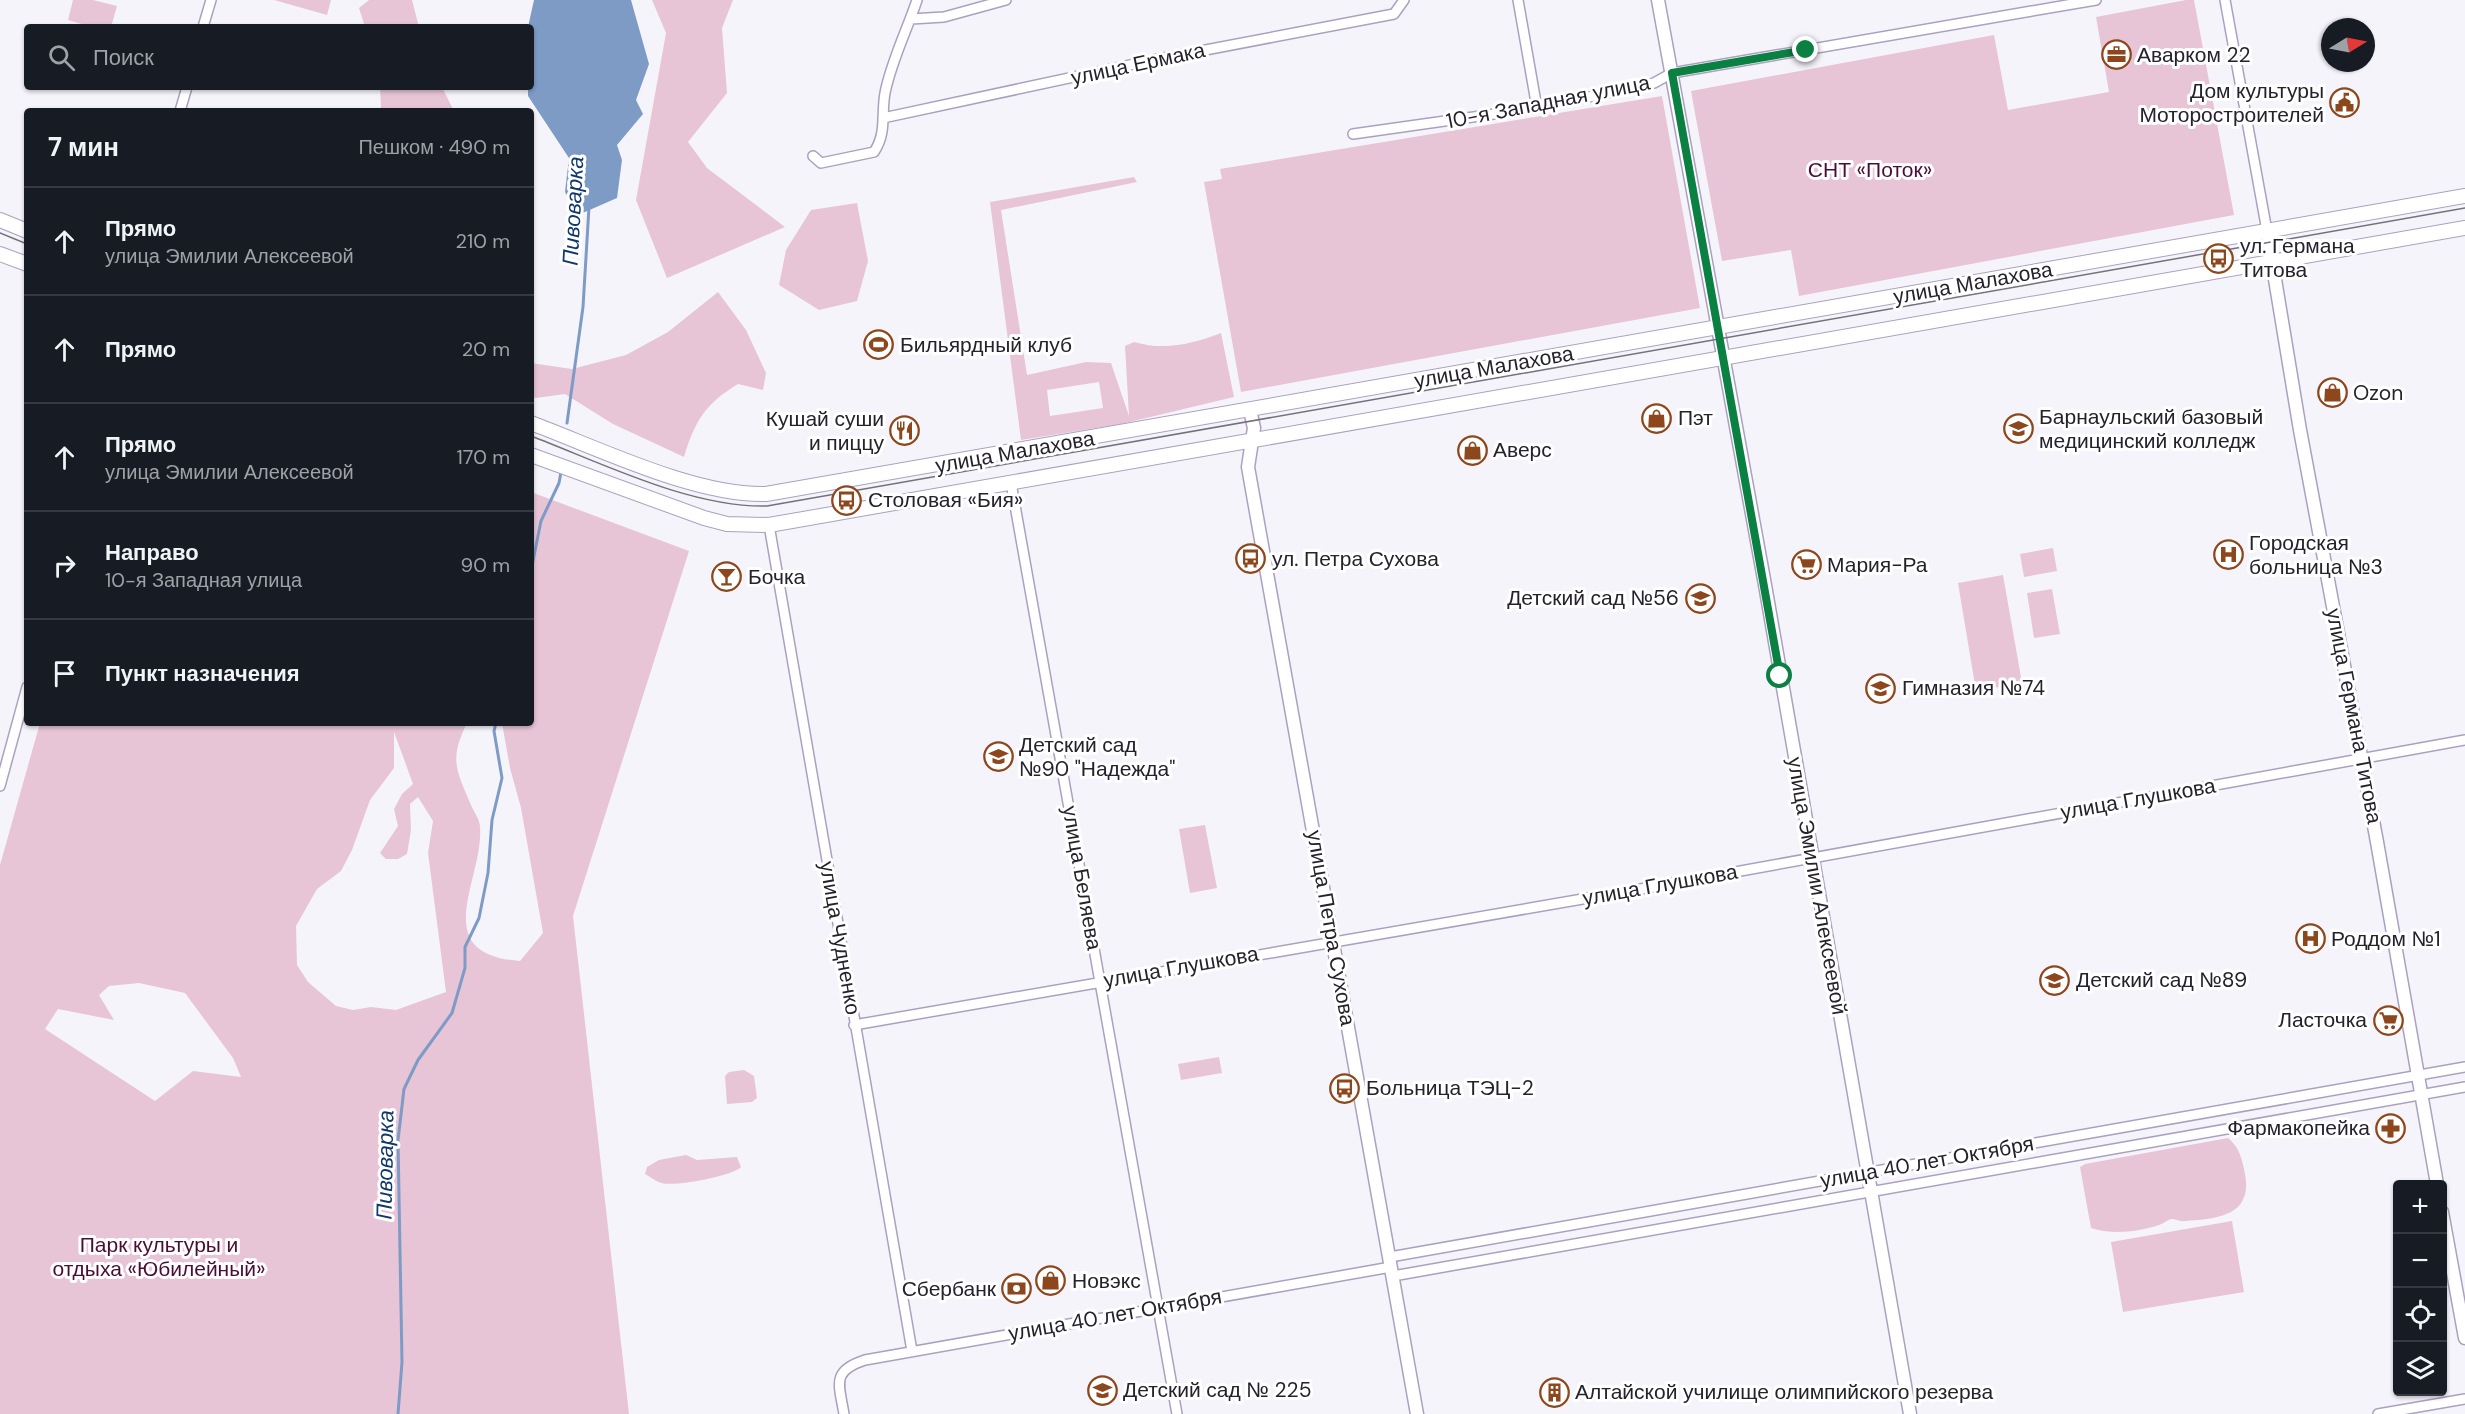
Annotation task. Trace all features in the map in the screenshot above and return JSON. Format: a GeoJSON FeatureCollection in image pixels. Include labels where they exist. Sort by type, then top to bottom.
{"type":"FeatureCollection","features":[{"type":"Feature","properties":{"kind":"main road","name":"улица Малахова"},"geometry":{"type":"LineString","coordinates":[[534,424],[687,480],[746,495],[796,490],[2465,196]]}},
{"type":"Feature","properties":{"kind":"main road"},"geometry":{"type":"LineString","coordinates":[[0,220],[24,230]]}},
{"type":"Feature","properties":{"kind":"main road","name":"улица Малахова"},"geometry":{"type":"LineString","coordinates":[[534,456],[704,518],[727,524],[769,525],[2465,228]]}},
{"type":"Feature","properties":{"kind":"main road"},"geometry":{"type":"LineString","coordinates":[[0,254],[24,263]]}},
{"type":"Feature","properties":{"kind":"street"},"geometry":{"type":"LineString","coordinates":[[204,24],[211,0]]}},
{"type":"Feature","properties":{"kind":"street"},"geometry":{"type":"LineString","coordinates":[[813,156],[820,163],[874,152],[883,136],[885,92],[917,0]]}},
{"type":"Feature","properties":{"kind":"street"},"geometry":{"type":"LineString","coordinates":[[911,19],[944,17],[1006,0]]}},
{"type":"Feature","properties":{"kind":"street","name":"улица Ермака"},"geometry":{"type":"LineString","coordinates":[[883,118],[1153,60],[1394,14],[1404,0]]}},
{"type":"Feature","properties":{"kind":"street"},"geometry":{"type":"LineString","coordinates":[[1518,0],[1537,108]]}},
{"type":"Feature","properties":{"kind":"street"},"geometry":{"type":"LineString","coordinates":[[1658,0],[1719,328]]}},
{"type":"Feature","properties":{"kind":"street","name":"10-я Западная улица"},"geometry":{"type":"LineString","coordinates":[[1353,134],[1537,108],[1654,83],[1672,73],[2096,0]]}},
{"type":"Feature","properties":{"kind":"street","name":"улица Германа Титова"},"geometry":{"type":"LineString","coordinates":[[2225,0],[2300,430],[2362,759],[2437,1180]]}},
{"type":"Feature","properties":{"kind":"street"},"geometry":{"type":"LineString","coordinates":[[181,108],[186,90]]}},
{"type":"Feature","properties":{"kind":"street","name":"улица Эмилии Алексеевой"},"geometry":{"type":"LineString","coordinates":[[1719,328],[1911,1414]]}},
{"type":"Feature","properties":{"kind":"street","name":"улица Петра Сухова"},"geometry":{"type":"LineString","coordinates":[[1250,410],[1254,428],[1248,467],[1417,1414]]}},
{"type":"Feature","properties":{"kind":"street","name":"улица Беляева"},"geometry":{"type":"LineString","coordinates":[[1011,483],[1178,1414]]}},
{"type":"Feature","properties":{"kind":"street","name":"улица Чудненко"},"geometry":{"type":"LineString","coordinates":[[769,525],[912,1351]]}},
{"type":"Feature","properties":{"kind":"street"},"geometry":{"type":"LineString","coordinates":[[0,786],[24,698]]}},
{"type":"Feature","properties":{"kind":"street","name":"улица Глушкова"},"geometry":{"type":"LineString","coordinates":[[854,1025],[2465,740]]}},
{"type":"Feature","properties":{"kind":"street","name":"улица 40 лет Октября"},"geometry":{"type":"LineString","coordinates":[[844,1414],[838,1381],[842,1371],[851,1364],[865,1360],[1391,1266],[1868,1173],[2465,1067]]}},
{"type":"Feature","properties":{"kind":"street","name":"улица 40 лет Октября"},"geometry":{"type":"LineString","coordinates":[[1391,1266],[1871,1193],[2465,1088]]}},
{"type":"Feature","properties":{"kind":"street"},"geometry":{"type":"LineString","coordinates":[[2446,1234],[2465,1338]]}},
{"type":"Feature","properties":{"kind":"street"},"geometry":{"type":"LineString","coordinates":[[2378,1414],[2465,1399]]}},
{"type":"Feature","properties":{"kind":"green space"},"geometry":{"type":"Polygon","coordinates":[[[73,0],[93,0],[117,6],[112,24],[82,24],[68,20],[73,0]]]}},
{"type":"Feature","properties":{"kind":"green space"},"geometry":{"type":"Polygon","coordinates":[[[274,0],[331,0],[327,15],[274,0]]]}},
{"type":"Feature","properties":{"kind":"green space"},"geometry":{"type":"Polygon","coordinates":[[[369,0],[412,0],[418,24],[364,24],[359,8],[369,0]]]}},
{"type":"Feature","properties":{"kind":"green space"},"geometry":{"type":"Polygon","coordinates":[[[652,0],[733,0],[722,28],[727,93],[688,142],[707,168],[785,227],[667,278],[636,200],[666,33],[652,0]]]}},
{"type":"Feature","properties":{"kind":"green space","name":"СНТ «Поток»"},"geometry":{"type":"Polygon","coordinates":[[[2194,0],[2234,215],[1799,296],[1791,250],[1722,261],[1691,91],[1994,35],[2008,110],[2109,92],[2096,17],[2194,0]]]}},
{"type":"Feature","properties":{"kind":"green space"},"geometry":{"type":"Polygon","coordinates":[[[380,90],[444,90],[452,108],[380,108],[380,90]]]}},
{"type":"Feature","properties":{"kind":"green space"},"geometry":{"type":"Polygon","coordinates":[[[1662,96],[1700,308],[1241,392],[1204,182],[1222,179],[1220,169],[1662,96]]]}},
{"type":"Feature","properties":{"kind":"green space"},"geometry":{"type":"Polygon","coordinates":[[[1134,177],[1137,182],[1001,210],[1027,375],[1086,362],[1111,363],[1129,416],[1125,346],[1134,342],[1157,346],[1178,345],[1221,333],[1234,397],[1121,424],[1021,440],[990,202],[1134,177]],[[1099,382],[1047,390],[1050,416],[1103,408],[1099,382]]]}},
{"type":"Feature","properties":{"kind":"green space"},"geometry":{"type":"Polygon","coordinates":[[[857,203],[868,261],[857,301],[819,310],[779,285],[786,250],[811,210],[857,203]]]}},
{"type":"Feature","properties":{"kind":"green space"},"geometry":{"type":"Polygon","coordinates":[[[718,292],[746,330],[766,373],[763,390],[738,384],[709,406],[692,433],[684,457],[613,424],[565,394],[534,397],[534,363],[572,369],[626,355],[668,332],[718,292]]]}},
{"type":"Feature","properties":{"kind":"green space","name":"Парк культуры и отдыха «Юбилейный»"},"geometry":{"type":"Polygon","coordinates":[[[534,493],[689,551],[573,916],[629,1414],[0,1414],[0,865],[39,726],[466,726],[456,756],[458,773],[480,827],[479,848],[466,911],[467,930],[475,945],[491,955],[520,961],[543,933],[521,808],[510,768],[503,726],[534,726],[534,493]],[[394,732],[394,768],[370,800],[352,850],[341,871],[317,889],[296,926],[297,965],[308,982],[336,1006],[353,1010],[371,1007],[396,1010],[446,992],[428,853],[433,821],[418,797],[410,804],[411,830],[407,854],[398,859],[386,859],[380,853],[398,826],[394,809],[402,794],[413,784],[394,732]],[[139,983],[109,986],[99,995],[114,1020],[58,1009],[45,1029],[155,1101],[193,1071],[241,1077],[233,1058],[185,993],[139,983]]]}},
{"type":"Feature","properties":{"kind":"green space"},"geometry":{"type":"Polygon","coordinates":[[[2053,548],[2057,571],[2024,577],[2020,554],[2053,548]]]}},
{"type":"Feature","properties":{"kind":"green space"},"geometry":{"type":"Polygon","coordinates":[[[2003,575],[2022,683],[1976,691],[1958,583],[2003,575]]]}},
{"type":"Feature","properties":{"kind":"green space"},"geometry":{"type":"Polygon","coordinates":[[[2052,589],[2060,634],[2034,638],[2027,593],[2052,589]]]}},
{"type":"Feature","properties":{"kind":"green space"},"geometry":{"type":"Polygon","coordinates":[[[1205,825],[1217,888],[1190,893],[1179,829],[1205,825]]]}},
{"type":"Feature","properties":{"kind":"green space"},"geometry":{"type":"Polygon","coordinates":[[[1219,1057],[1222,1073],[1181,1080],[1178,1064],[1219,1057]]]}},
{"type":"Feature","properties":{"kind":"green space"},"geometry":{"type":"Polygon","coordinates":[[[744,1070],[754,1076],[757,1098],[752,1102],[727,1104],[725,1076],[729,1072],[744,1070]]]}},
{"type":"Feature","properties":{"kind":"green space"},"geometry":{"type":"Polygon","coordinates":[[[2228,1138],[2240,1154],[2245,1174],[2244,1199],[2238,1207],[2209,1219],[2183,1221],[2171,1219],[2159,1225],[2134,1231],[2116,1232],[2091,1228],[2080,1167],[2085,1164],[2228,1138]]]}},
{"type":"Feature","properties":{"kind":"green space"},"geometry":{"type":"Polygon","coordinates":[[[686,1155],[697,1160],[737,1157],[741,1167],[715,1177],[669,1184],[645,1174],[647,1167],[659,1160],[686,1155]]]}},
{"type":"Feature","properties":{"kind":"green space"},"geometry":{"type":"Polygon","coordinates":[[[2232,1221],[2244,1292],[2123,1312],[2111,1242],[2232,1221]]]}},
{"type":"Feature","properties":{"kind":"water"},"geometry":{"type":"Polygon","coordinates":[[[534,0],[631,0],[649,64],[636,100],[643,114],[617,145],[622,160],[617,198],[578,215],[565,192],[569,158],[528,96],[528,90],[534,90],[534,24],[529,24],[534,0]]]}},
{"type":"Feature","properties":{"kind":"waterway","name":"Пивоварка"},"geometry":{"type":"LineString","coordinates":[[567,423],[583,307],[589,207]]}},
{"type":"Feature","properties":{"kind":"waterway","name":"Пивоварка"},"geometry":{"type":"LineString","coordinates":[[534,556],[541,521],[559,483],[561,472]]}},
{"type":"Feature","properties":{"kind":"waterway","name":"Пивоварка"},"geometry":{"type":"LineString","coordinates":[[398,1414],[402,1362],[398,1140],[404,1089],[418,1060],[452,1013],[465,968],[465,947],[479,918],[488,873],[492,820],[502,778],[494,731],[495,726]]}},
{"type":"Feature","properties":{"kind":"tram line"},"geometry":{"type":"LineString","coordinates":[[534,437],[617,471],[678,492],[738,505],[767,506],[2465,208]]}},
{"type":"Feature","properties":{"kind":"tram line"},"geometry":{"type":"LineString","coordinates":[[0,233],[24,243]]}},
{"type":"Feature","properties":{"kind":"place","name":"Аварком 22"},"geometry":{"type":"Point","coordinates":[2116,55]}},
{"type":"Feature","properties":{"kind":"place","name":"Дом культуры Моторостроителей"},"geometry":{"type":"Point","coordinates":[2345,103]}},
{"type":"Feature","properties":{"kind":"place","name":"ул. Германа Титова"},"geometry":{"type":"Point","coordinates":[2219,258]}},
{"type":"Feature","properties":{"kind":"place","name":"Бильярдный клуб"},"geometry":{"type":"Point","coordinates":[879,345]}},
{"type":"Feature","properties":{"kind":"place","name":"Ozon"},"geometry":{"type":"Point","coordinates":[2332,393]}},
{"type":"Feature","properties":{"kind":"place","name":"Пэт"},"geometry":{"type":"Point","coordinates":[1657,418]}},
{"type":"Feature","properties":{"kind":"place","name":"Барнаульский базовый медицинский колледж"},"geometry":{"type":"Point","coordinates":[2018,429]}},
{"type":"Feature","properties":{"kind":"place","name":"Кушай суши и пиццу"},"geometry":{"type":"Point","coordinates":[905,431]}},
{"type":"Feature","properties":{"kind":"place","name":"Аверс"},"geometry":{"type":"Point","coordinates":[1472,450]}},
{"type":"Feature","properties":{"kind":"place","name":"Столовая «Бия»"},"geometry":{"type":"Point","coordinates":[847,500]}},
{"type":"Feature","properties":{"kind":"place","name":"Городская больница №3"},"geometry":{"type":"Point","coordinates":[2228,555]}},
{"type":"Feature","properties":{"kind":"place","name":"ул. Петра Сухова"},"geometry":{"type":"Point","coordinates":[1251,559]}},
{"type":"Feature","properties":{"kind":"place","name":"Мария-Ра"},"geometry":{"type":"Point","coordinates":[1806,565]}},
{"type":"Feature","properties":{"kind":"place","name":"Бочка"},"geometry":{"type":"Point","coordinates":[727,577]}},
{"type":"Feature","properties":{"kind":"place","name":"Детский сад №56"},"geometry":{"type":"Point","coordinates":[1700,598]}},
{"type":"Feature","properties":{"kind":"place","name":"Гимназия №74"},"geometry":{"type":"Point","coordinates":[1881,688]}},
{"type":"Feature","properties":{"kind":"place","name":"Детский сад №90 \"Надежда\""},"geometry":{"type":"Point","coordinates":[998,757]}},
{"type":"Feature","properties":{"kind":"place","name":"Роддом №1"},"geometry":{"type":"Point","coordinates":[2310,939]}},
{"type":"Feature","properties":{"kind":"place","name":"Детский сад №89"},"geometry":{"type":"Point","coordinates":[2055,980]}},
{"type":"Feature","properties":{"kind":"place","name":"Ласточка"},"geometry":{"type":"Point","coordinates":[2388,1020]}},
{"type":"Feature","properties":{"kind":"place","name":"Больница ТЭЦ-2"},"geometry":{"type":"Point","coordinates":[1345,1088]}},
{"type":"Feature","properties":{"kind":"place","name":"Фармакопейка"},"geometry":{"type":"Point","coordinates":[2391,1128]}},
{"type":"Feature","properties":{"kind":"place","name":"Новэкс"},"geometry":{"type":"Point","coordinates":[1051,1281]}},
{"type":"Feature","properties":{"kind":"place","name":"Сбербанк"},"geometry":{"type":"Point","coordinates":[1017,1289]}},
{"type":"Feature","properties":{"kind":"place","name":"Детский сад № 225"},"geometry":{"type":"Point","coordinates":[1102,1390]}},
{"type":"Feature","properties":{"kind":"place","name":"Алтайской училище олимпийского резерва"},"geometry":{"type":"Point","coordinates":[1554,1392]}},
{"type":"Feature","properties":{"kind":"route"},"geometry":{"type":"LineString","coordinates":[[1780,676],[1672,73],[1806,50]]}}]}
